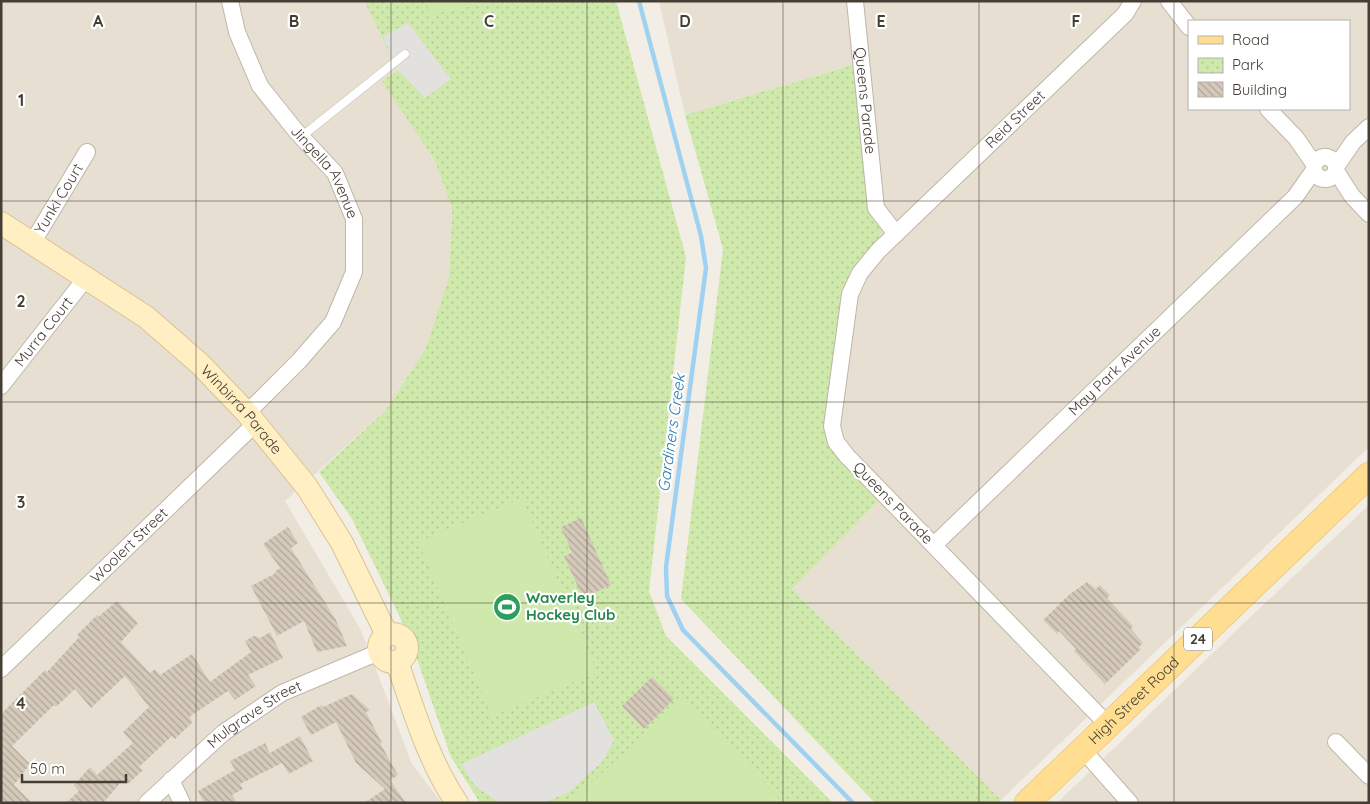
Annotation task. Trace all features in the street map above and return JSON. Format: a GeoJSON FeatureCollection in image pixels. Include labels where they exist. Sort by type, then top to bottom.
{"type":"FeatureCollection","features":[{"type":"Feature","properties":{"kind":"main road","name":"High Street Road"},"geometry":{"type":"LineString","coordinates":[[1028,803],[1369,475]]}},
{"type":"Feature","properties":{"kind":"street","name":"Jingella Avenue"},"geometry":{"type":"LineString","coordinates":[[230,1],[236,32],[260,86],[301,137],[335,173],[354,219],[354,272],[333,322],[252,418]]}},
{"type":"Feature","properties":{"kind":"street","name":"Queens Parade"},"geometry":{"type":"LineString","coordinates":[[855,1],[876,208],[879,214],[900,230],[867,263],[850,294],[832,426],[836,442],[1108,725]]}},
{"type":"Feature","properties":{"kind":"street","name":"Reid Street"},"geometry":{"type":"LineString","coordinates":[[900,230],[1129,8],[1145,1]]}},
{"type":"Feature","properties":{"kind":"street"},"geometry":{"type":"LineString","coordinates":[[1158,1],[1184,22]]}},
{"type":"Feature","properties":{"kind":"street"},"geometry":{"type":"LineString","coordinates":[[1169,1],[1184,22]]}},
{"type":"Feature","properties":{"kind":"street"},"geometry":{"type":"LineString","coordinates":[[1269,110],[1369,214]]}},
{"type":"Feature","properties":{"kind":"street","name":"May Park Avenue"},"geometry":{"type":"LineString","coordinates":[[934,544],[1369,127]]}},
{"type":"Feature","properties":{"kind":"street","name":"Yunki Court"},"geometry":{"type":"LineString","coordinates":[[31,245],[87,152]]}},
{"type":"Feature","properties":{"kind":"street","name":"Winbirra Parade"},"geometry":{"type":"LineString","coordinates":[[1,223],[31,245],[146,317],[200,364],[252,418],[307,487],[342,543],[388,650],[426,746],[446,787],[457,803]]}},
{"type":"Feature","properties":{"kind":"street","name":"Winbirra Parade"},"geometry":{"type":"LineString","coordinates":[[1,234],[31,245]]}},
{"type":"Feature","properties":{"kind":"street","name":"Murra Court"},"geometry":{"type":"LineString","coordinates":[[1,386],[86,278]]}},
{"type":"Feature","properties":{"kind":"street","name":"Woolert Street"},"geometry":{"type":"LineString","coordinates":[[1,669],[252,418]]}},
{"type":"Feature","properties":{"kind":"street","name":"Mulgrave Street"},"geometry":{"type":"LineString","coordinates":[[147,803],[223,733],[282,693],[388,650]]}},
{"type":"Feature","properties":{"kind":"street"},"geometry":{"type":"LineString","coordinates":[[1336,742],[1369,776]]}},
{"type":"Feature","properties":{"kind":"street"},"geometry":{"type":"LineString","coordinates":[[1083,750],[1130,803]]}},
{"type":"Feature","properties":{"kind":"street"},"geometry":{"type":"LineString","coordinates":[[171,780],[182,803]]}},
{"type":"Feature","properties":{"kind":"lane"},"geometry":{"type":"LineString","coordinates":[[301,137],[405,54]]}},
{"type":"Feature","properties":{"kind":"shaded area"},"geometry":{"type":"Polygon","coordinates":[[[1,1],[364,1],[398,70],[383,81],[435,161],[452,209],[449,276],[425,350],[385,411],[285,501],[361,630],[412,764],[442,803],[1,803],[1,1]]]}},
{"type":"Feature","properties":{"kind":"shaded area"},"geometry":{"type":"Polygon","coordinates":[[[659,1],[1369,1],[1369,447],[1001,800],[792,589],[880,499],[836,453],[855,267],[878,240],[855,64],[685,115],[659,1]]]}},
{"type":"Feature","properties":{"kind":"shaded area"},"geometry":{"type":"Polygon","coordinates":[[[408,23],[451,79],[425,98],[397,69],[383,36],[408,23]]]}},
{"type":"Feature","properties":{"kind":"shaded area"},"geometry":{"type":"Polygon","coordinates":[[[1369,505],[1369,803],[1057,803],[1245,622],[1369,505]]]}},
{"type":"Feature","properties":{"kind":"shaded area"},"geometry":{"type":"Polygon","coordinates":[[[594,702],[614,740],[602,762],[569,792],[543,803],[500,803],[475,786],[461,764],[594,702]]]}},
{"type":"Feature","properties":{"kind":"green space"},"geometry":{"type":"Polygon","coordinates":[[[364,1],[616,1],[686,257],[649,591],[666,636],[833,803],[480,803],[451,757],[409,636],[352,519],[319,472],[385,411],[425,350],[449,276],[452,209],[435,161],[382,81],[398,70],[364,1]]]}},
{"type":"Feature","properties":{"kind":"green space"},"geometry":{"type":"Polygon","coordinates":[[[427,1],[496,1],[429,15],[427,1]]]}},
{"type":"Feature","properties":{"kind":"green space"},"geometry":{"type":"Polygon","coordinates":[[[855,64],[882,230],[878,240],[855,267],[826,417],[880,499],[792,589],[1001,800],[997,803],[875,803],[681,599],[723,249],[685,115],[855,64]]]}},
{"type":"Feature","properties":{"kind":"green space","name":"Waverley Hockey Club"},"geometry":{"type":"Polygon","coordinates":[[[522,498],[597,672],[492,716],[418,542],[522,498]]]}},
{"type":"Feature","properties":{"kind":"green space"},"geometry":{"type":"Polygon","coordinates":[[[683,698],[783,803],[570,803],[683,698]]]}},
{"type":"Feature","properties":{"kind":"building"},"geometry":{"type":"Polygon","coordinates":[[[581,518],[611,585],[583,598],[564,556],[572,553],[561,527],[581,518]]]}},
{"type":"Feature","properties":{"kind":"building"},"geometry":{"type":"Polygon","coordinates":[[[288,527],[298,543],[291,548],[336,620],[347,646],[317,652],[304,621],[277,636],[251,586],[276,573],[274,572],[280,568],[263,544],[288,527]]]}},
{"type":"Feature","properties":{"kind":"building"},"geometry":{"type":"Polygon","coordinates":[[[1087,582],[1096,589],[1100,585],[1110,595],[1107,598],[1133,626],[1131,629],[1143,643],[1139,647],[1141,649],[1105,684],[1074,651],[1076,649],[1059,631],[1057,634],[1043,620],[1070,594],[1087,582]]]}},
{"type":"Feature","properties":{"kind":"building"},"geometry":{"type":"Polygon","coordinates":[[[117,601],[138,623],[121,642],[150,673],[155,669],[160,675],[192,654],[210,682],[251,652],[245,641],[254,636],[260,638],[270,632],[283,658],[248,675],[256,686],[235,700],[228,691],[189,717],[193,722],[175,739],[172,736],[139,767],[143,770],[128,784],[123,780],[103,803],[66,803],[79,791],[74,785],[90,767],[97,775],[133,743],[123,732],[149,707],[125,676],[91,708],[75,689],[56,707],[54,705],[12,746],[30,764],[14,785],[32,803],[1,803],[1,714],[45,670],[47,672],[79,637],[77,635],[97,615],[98,617],[117,601]]]}},
{"type":"Feature","properties":{"kind":"building"},"geometry":{"type":"Polygon","coordinates":[[[652,677],[674,699],[644,729],[622,706],[652,677]]]}},
{"type":"Feature","properties":{"kind":"building"},"geometry":{"type":"Polygon","coordinates":[[[352,694],[370,710],[366,712],[382,743],[380,743],[398,775],[390,780],[406,803],[364,803],[385,789],[356,763],[336,722],[311,735],[301,717],[321,705],[323,707],[352,694]]]}},
{"type":"Feature","properties":{"kind":"building"},"geometry":{"type":"Polygon","coordinates":[[[300,736],[313,761],[289,774],[282,763],[240,784],[243,789],[232,795],[237,803],[204,803],[198,791],[235,770],[230,761],[265,743],[270,753],[300,736]]]}},
{"type":"Feature","properties":{"kind":"waterway","name":"Gardiners Creek"},"geometry":{"type":"LineString","coordinates":[[639,1],[701,236],[706,268],[666,567],[667,596],[683,630],[853,803]]}},
{"type":"Feature","properties":{"kind":"place","name":"Waverley Hockey Club"},"geometry":{"type":"Point","coordinates":[507,607]}}]}
